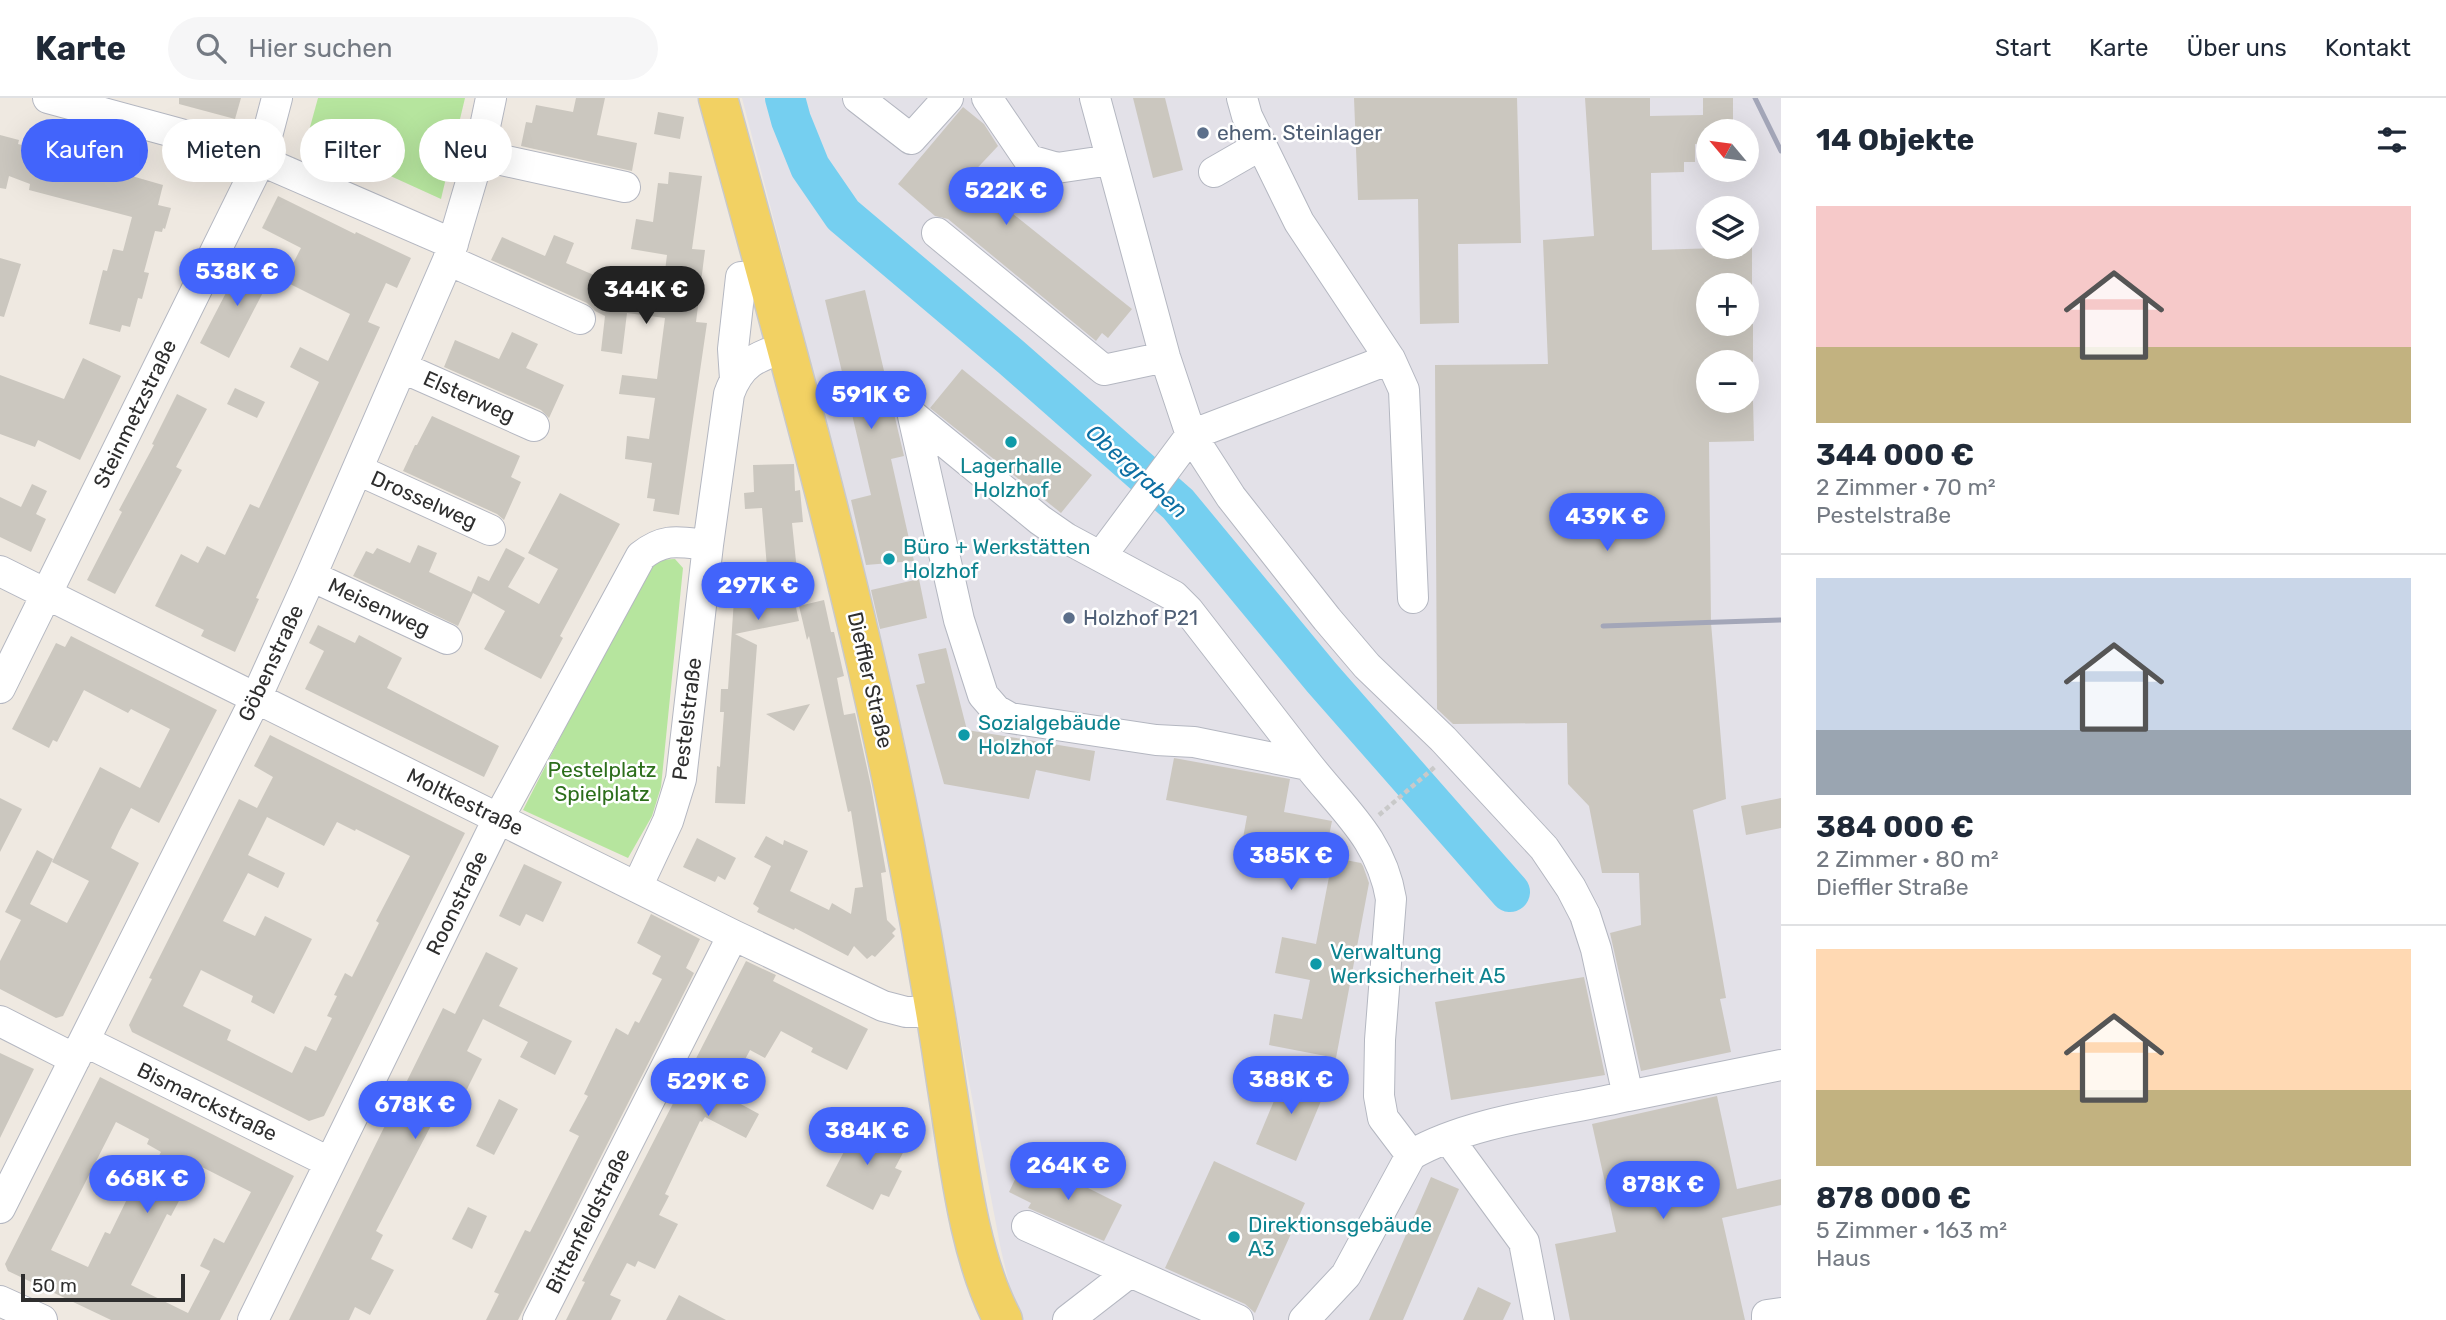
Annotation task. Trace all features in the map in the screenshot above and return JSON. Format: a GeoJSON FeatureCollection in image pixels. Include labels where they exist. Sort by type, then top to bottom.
{"type":"FeatureCollection","features":[{"type":"Feature","properties":{"kind":"main road","name":"Dieffler Straße"},"geometry":{"type":"LineString","coordinates":[[718,98],[786,347],[882,728],[936,1012],[959,1166],[988,1320]]}},
{"type":"Feature","properties":{"kind":"street"},"geometry":{"type":"LineString","coordinates":[[47,98],[162,129]]}},
{"type":"Feature","properties":{"kind":"street","name":"Steinmetzstraße"},"geometry":{"type":"LineString","coordinates":[[271,119],[277,98]]}},
{"type":"Feature","properties":{"kind":"street","name":"Göbenstraße"},"geometry":{"type":"LineString","coordinates":[[487,119],[491,98]]}},
{"type":"Feature","properties":{"kind":"street"},"geometry":{"type":"LineString","coordinates":[[858,98],[911,139],[948,98]]}},
{"type":"Feature","properties":{"kind":"street"},"geometry":{"type":"LineString","coordinates":[[987,98],[1028,160],[1057,168],[1111,160]]}},
{"type":"Feature","properties":{"kind":"street"},"geometry":{"type":"LineString","coordinates":[[1095,98],[1165,357],[1183,444],[1231,497],[1327,620],[1367,666],[1443,739],[1544,848],[1571,888],[1585,915],[1596,949],[1628,1096]]}},
{"type":"Feature","properties":{"kind":"street"},"geometry":{"type":"LineString","coordinates":[[1242,98],[1247,116],[1299,222],[1390,359],[1404,390],[1413,598]]}},
{"type":"Feature","properties":{"kind":"street"},"geometry":{"type":"LineString","coordinates":[[1214,172],[1261,145]]}},
{"type":"Feature","properties":{"kind":"street"},"geometry":{"type":"LineString","coordinates":[[512,162],[625,187]]}},
{"type":"Feature","properties":{"kind":"street"},"geometry":{"type":"LineString","coordinates":[[286,171],[451,251],[580,319]]}},
{"type":"Feature","properties":{"kind":"street","name":"Steinmetzstraße"},"geometry":{"type":"LineString","coordinates":[[0,688],[250,182]]}},
{"type":"Feature","properties":{"kind":"street","name":"Göbenstraße"},"geometry":{"type":"LineString","coordinates":[[0,1208],[256,698],[403,368],[451,251],[471,182]]}},
{"type":"Feature","properties":{"kind":"street"},"geometry":{"type":"LineString","coordinates":[[937,233],[1104,370],[1165,357]]}},
{"type":"Feature","properties":{"kind":"street","name":"Pestelstraße"},"geometry":{"type":"LineString","coordinates":[[637,887],[668,821],[681,779],[708,545],[729,394],[735,379],[733,349],[741,277]]}},
{"type":"Feature","properties":{"kind":"street"},"geometry":{"type":"LineString","coordinates":[[735,379],[744,366],[760,356],[786,347]]}},
{"type":"Feature","properties":{"kind":"street"},"geometry":{"type":"LineString","coordinates":[[1101,556],[1183,444],[1390,359]]}},
{"type":"Feature","properties":{"kind":"street","name":"Elsterweg"},"geometry":{"type":"LineString","coordinates":[[403,368],[534,426]]}},
{"type":"Feature","properties":{"kind":"street"},"geometry":{"type":"LineString","coordinates":[[1308,765],[1194,742],[1156,740],[1010,718],[996,710],[982,695],[959,620],[913,416],[1040,520],[1066,538],[1174,596],[1188,610],[1308,765],[1363,829],[1379,856],[1387,876],[1391,899],[1378,1096],[1383,1118],[1411,1154]]}},
{"type":"Feature","properties":{"kind":"street","name":"Drosselweg"},"geometry":{"type":"LineString","coordinates":[[358,470],[490,530]]}},
{"type":"Feature","properties":{"kind":"street","name":"Roonstraße"},"geometry":{"type":"LineString","coordinates":[[253,1320],[498,819],[641,556],[653,547],[670,541],[708,545]]}},
{"type":"Feature","properties":{"kind":"street","name":"Moltkestraße"},"geometry":{"type":"LineString","coordinates":[[0,571],[733,935],[883,1006],[906,1012],[936,1012]]}},
{"type":"Feature","properties":{"kind":"street","name":"Meisenweg"},"geometry":{"type":"LineString","coordinates":[[312,576],[447,639]]}},
{"type":"Feature","properties":{"kind":"street","name":"Bittenfeldstraße"},"geometry":{"type":"LineString","coordinates":[[538,1320],[733,935]]}},
{"type":"Feature","properties":{"kind":"street","name":"Bismarckstraße"},"geometry":{"type":"LineString","coordinates":[[0,1021],[79,1050],[329,1163]]}},
{"type":"Feature","properties":{"kind":"street"},"geometry":{"type":"LineString","coordinates":[[1304,1320],[1346,1275],[1411,1154],[1427,1145],[1481,1127],[1781,1065]]}},
{"type":"Feature","properties":{"kind":"street"},"geometry":{"type":"LineString","coordinates":[[1448,1138],[1524,1242],[1539,1320]]}},
{"type":"Feature","properties":{"kind":"street"},"geometry":{"type":"LineString","coordinates":[[1027,1226],[1238,1320]]}},
{"type":"Feature","properties":{"kind":"street"},"geometry":{"type":"LineString","coordinates":[[1068,1320],[1130,1272]]}},
{"type":"Feature","properties":{"kind":"street"},"geometry":{"type":"LineString","coordinates":[[0,1301],[42,1320]]}},
{"type":"Feature","properties":{"kind":"street"},"geometry":{"type":"LineString","coordinates":[[1767,1320],[1767,1315],[1781,1313]]}},
{"type":"Feature","properties":{"kind":"path"},"geometry":{"type":"LineString","coordinates":[[1384,811],[1436,766]]}},
{"type":"Feature","properties":{"kind":"shaded area"},"geometry":{"type":"Polygon","coordinates":[[[742,98],[1781,98],[1781,1320],[1023,1320],[1012,1296],[1001,1250],[902,729],[742,98]]]}},
{"type":"Feature","properties":{"kind":"green space"},"geometry":{"type":"Polygon","coordinates":[[[318,98],[465,98],[460,119],[419,119],[419,182],[445,182],[441,199],[404,182],[405,119],[312,119],[318,98]]]}},
{"type":"Feature","properties":{"kind":"green space","name":"Pestelplatz Spielplatz"},"geometry":{"type":"Polygon","coordinates":[[[675,559],[683,568],[661,787],[652,816],[628,858],[523,810],[648,566],[658,560],[675,559]]]}},
{"type":"Feature","properties":{"kind":"building"},"geometry":{"type":"Polygon","coordinates":[[[179,98],[241,98],[235,119],[179,104],[179,98]]]}},
{"type":"Feature","properties":{"kind":"building"},"geometry":{"type":"Polygon","coordinates":[[[576,98],[605,98],[597,135],[637,143],[632,171],[521,146],[526,122],[532,123],[536,105],[573,112],[576,98]]]}},
{"type":"Feature","properties":{"kind":"building"},"geometry":{"type":"Polygon","coordinates":[[[1133,98],[1165,98],[1183,170],[1153,178],[1133,98]]]}},
{"type":"Feature","properties":{"kind":"building"},"geometry":{"type":"Polygon","coordinates":[[[1354,98],[1517,98],[1521,243],[1458,244],[1459,323],[1420,324],[1418,199],[1358,200],[1354,98]]]}},
{"type":"Feature","properties":{"kind":"building"},"geometry":{"type":"Polygon","coordinates":[[[1585,98],[1650,98],[1650,116],[1703,115],[1703,98],[1733,98],[1733,119],[1696,119],[1695,162],[1684,162],[1684,172],[1651,173],[1652,250],[1696,249],[1696,259],[1752,259],[1752,273],[1696,273],[1696,336],[1753,336],[1753,350],[1696,350],[1696,413],[1753,413],[1754,441],[1709,442],[1711,623],[1726,799],[1693,810],[1726,998],[1720,999],[1731,1052],[1641,1071],[1610,933],[1641,925],[1639,873],[1602,873],[1589,806],[1568,784],[1567,723],[1453,724],[1437,709],[1435,365],[1548,364],[1543,240],[1594,236],[1585,98]]]}},
{"type":"Feature","properties":{"kind":"building"},"geometry":{"type":"Polygon","coordinates":[[[963,107],[984,124],[998,146],[968,178],[1132,309],[1108,338],[1102,333],[1096,341],[948,219],[935,216],[898,184],[963,107]]]}},
{"type":"Feature","properties":{"kind":"building"},"geometry":{"type":"Polygon","coordinates":[[[658,112],[684,117],[680,139],[654,134],[658,112]]]}},
{"type":"Feature","properties":{"kind":"building"},"geometry":{"type":"Polygon","coordinates":[[[0,135],[19,140],[21,181],[9,176],[6,189],[0,188],[0,135]]]}},
{"type":"Feature","properties":{"kind":"building"},"geometry":{"type":"Polygon","coordinates":[[[669,172],[702,176],[692,249],[705,250],[696,322],[707,323],[679,515],[653,511],[655,499],[647,498],[652,463],[625,459],[627,436],[649,439],[655,398],[619,394],[622,375],[657,379],[665,318],[627,313],[622,354],[601,351],[605,316],[587,303],[491,260],[502,237],[545,256],[554,235],[574,243],[566,263],[610,282],[607,288],[662,295],[667,255],[631,249],[636,219],[653,222],[658,183],[668,184],[669,172]]]}},
{"type":"Feature","properties":{"kind":"building"},"geometry":{"type":"Polygon","coordinates":[[[148,181],[163,185],[158,205],[171,208],[165,229],[163,228],[162,232],[155,231],[144,272],[149,273],[130,327],[122,325],[120,332],[89,324],[103,270],[107,271],[113,249],[123,251],[132,217],[29,190],[30,184],[25,182],[148,181]]]}},
{"type":"Feature","properties":{"kind":"building"},"geometry":{"type":"Polygon","coordinates":[[[278,196],[411,258],[397,288],[386,283],[368,322],[380,327],[256,598],[259,599],[235,652],[201,636],[204,630],[155,606],[181,554],[198,563],[207,546],[225,555],[250,504],[259,508],[319,382],[290,367],[300,347],[328,361],[350,314],[284,281],[301,248],[262,228],[278,196]]]}},
{"type":"Feature","properties":{"kind":"building"},"geometry":{"type":"Polygon","coordinates":[[[0,258],[21,264],[4,317],[0,316],[0,258]]]}},
{"type":"Feature","properties":{"kind":"building"},"geometry":{"type":"Polygon","coordinates":[[[244,258],[273,273],[229,358],[200,343],[244,258]]]}},
{"type":"Feature","properties":{"kind":"building"},"geometry":{"type":"Polygon","coordinates":[[[865,290],[904,456],[891,459],[914,561],[866,565],[851,500],[871,495],[825,300],[865,290]]]}},
{"type":"Feature","properties":{"kind":"building"},"geometry":{"type":"Polygon","coordinates":[[[512,332],[538,344],[526,368],[564,385],[549,418],[541,410],[444,367],[455,340],[499,359],[512,332]]]}},
{"type":"Feature","properties":{"kind":"building"},"geometry":{"type":"Polygon","coordinates":[[[83,358],[121,376],[80,460],[38,440],[35,447],[0,434],[0,375],[64,399],[83,358]]]}},
{"type":"Feature","properties":{"kind":"building","name":"Lagerhalle Holzhof"},"geometry":{"type":"Polygon","coordinates":[[[962,369],[1092,475],[1061,513],[930,408],[962,369]]]}},
{"type":"Feature","properties":{"kind":"building"},"geometry":{"type":"Polygon","coordinates":[[[235,388],[265,402],[257,418],[227,404],[235,388]]]}},
{"type":"Feature","properties":{"kind":"building"},"geometry":{"type":"Polygon","coordinates":[[[177,394],[207,409],[176,467],[182,470],[115,594],[87,580],[177,394]]]}},
{"type":"Feature","properties":{"kind":"building"},"geometry":{"type":"Polygon","coordinates":[[[432,416],[520,456],[511,477],[521,482],[504,520],[497,514],[403,471],[432,416]]]}},
{"type":"Feature","properties":{"kind":"building"},"geometry":{"type":"Polygon","coordinates":[[[794,464],[795,491],[800,490],[803,522],[792,523],[797,571],[788,572],[799,621],[735,634],[757,645],[745,804],[715,803],[724,712],[720,712],[721,689],[728,689],[734,599],[770,603],[762,508],[745,509],[744,493],[754,492],[753,465],[794,464]]]}},
{"type":"Feature","properties":{"kind":"building"},"geometry":{"type":"Polygon","coordinates":[[[32,484],[47,491],[36,514],[46,519],[31,552],[0,537],[0,497],[21,507],[32,484]]]}},
{"type":"Feature","properties":{"kind":"building"},"geometry":{"type":"Polygon","coordinates":[[[560,493],[620,524],[560,636],[563,638],[541,679],[484,649],[505,611],[473,593],[458,626],[353,576],[366,551],[373,554],[377,548],[410,563],[418,545],[437,553],[429,572],[471,592],[478,576],[489,581],[506,548],[525,558],[508,587],[539,604],[558,569],[528,553],[560,493]]]}},
{"type":"Feature","properties":{"kind":"building"},"geometry":{"type":"Polygon","coordinates":[[[919,579],[927,618],[880,629],[871,590],[919,579]]]}},
{"type":"Feature","properties":{"kind":"building"},"geometry":{"type":"Polygon","coordinates":[[[824,600],[844,676],[837,678],[844,715],[855,713],[871,786],[886,872],[881,873],[887,920],[896,929],[892,933],[895,936],[875,957],[872,955],[867,959],[854,946],[848,956],[795,928],[794,930],[757,912],[759,908],[753,904],[771,866],[754,857],[766,836],[783,845],[784,840],[808,851],[790,891],[829,910],[832,903],[851,914],[855,888],[863,887],[851,811],[848,812],[809,636],[807,640],[799,606],[824,600]]]}},
{"type":"Feature","properties":{"kind":"building"},"geometry":{"type":"Polygon","coordinates":[[[318,625],[355,643],[359,635],[402,658],[387,688],[499,746],[484,777],[305,689],[324,651],[309,643],[318,625]]]}},
{"type":"Feature","properties":{"kind":"building"},"geometry":{"type":"Polygon","coordinates":[[[71,636],[217,710],[159,823],[131,808],[111,848],[139,863],[63,1016],[56,1018],[0,989],[0,961],[21,920],[5,912],[37,850],[53,859],[30,904],[67,923],[89,881],[52,862],[100,767],[140,788],[170,729],[131,709],[128,713],[84,690],[57,742],[53,740],[49,748],[12,729],[56,643],[65,647],[71,636]]]}},
{"type":"Feature","properties":{"kind":"building","name":"Sozialgebäude Holzhof"},"geometry":{"type":"Polygon","coordinates":[[[946,648],[967,730],[1095,751],[1090,781],[1036,770],[1029,799],[944,784],[916,685],[925,683],[918,654],[946,648]]]}},
{"type":"Feature","properties":{"kind":"building"},"geometry":{"type":"Polygon","coordinates":[[[810,704],[794,731],[766,714],[810,704]]]}},
{"type":"Feature","properties":{"kind":"building"},"geometry":{"type":"Polygon","coordinates":[[[270,735],[465,833],[324,1116],[309,1121],[132,1032],[129,1025],[152,979],[149,978],[239,799],[257,808],[273,777],[254,766],[270,735]],[[267,817],[248,855],[285,873],[278,888],[248,873],[223,921],[255,936],[265,916],[312,939],[274,1014],[251,1002],[253,996],[201,970],[183,1006],[231,1030],[227,1040],[292,1073],[305,1046],[316,1051],[332,1018],[327,1016],[337,996],[334,995],[345,973],[352,977],[379,923],[376,921],[410,856],[337,822],[324,846],[267,817]]]}},
{"type":"Feature","properties":{"kind":"building"},"geometry":{"type":"Polygon","coordinates":[[[1174,758],[1290,779],[1284,812],[1332,821],[1325,856],[1361,863],[1363,866],[1369,883],[1336,1058],[1269,1045],[1274,1014],[1302,1019],[1310,980],[1275,973],[1282,937],[1316,944],[1329,877],[1239,860],[1247,816],[1166,800],[1174,758]]]}},
{"type":"Feature","properties":{"kind":"building"},"geometry":{"type":"Polygon","coordinates":[[[0,798],[22,809],[0,852],[0,798]]]}},
{"type":"Feature","properties":{"kind":"building"},"geometry":{"type":"Polygon","coordinates":[[[1781,798],[1781,828],[1746,835],[1741,806],[1781,798]]]}},
{"type":"Feature","properties":{"kind":"building"},"geometry":{"type":"Polygon","coordinates":[[[697,838],[736,858],[725,880],[718,876],[715,882],[683,867],[697,838]]]}},
{"type":"Feature","properties":{"kind":"building"},"geometry":{"type":"Polygon","coordinates":[[[524,864],[562,882],[543,922],[526,914],[520,926],[499,916],[524,864]]]}},
{"type":"Feature","properties":{"kind":"building"},"geometry":{"type":"Polygon","coordinates":[[[651,914],[700,939],[686,968],[694,973],[518,1320],[486,1320],[499,1294],[494,1292],[525,1230],[530,1232],[579,1136],[569,1131],[588,1096],[584,1094],[616,1028],[628,1035],[635,1021],[639,1023],[662,979],[652,974],[661,956],[637,943],[651,914]]]}},
{"type":"Feature","properties":{"kind":"building"},"geometry":{"type":"Polygon","coordinates":[[[486,952],[518,968],[499,1006],[572,1041],[555,1075],[520,1057],[528,1042],[483,1019],[467,1051],[482,1059],[461,1102],[447,1095],[376,1231],[383,1235],[371,1259],[394,1270],[370,1315],[355,1307],[349,1320],[289,1320],[443,1008],[455,1014],[486,952]]]}},
{"type":"Feature","properties":{"kind":"building"},"geometry":{"type":"Polygon","coordinates":[[[746,961],[776,975],[773,981],[868,1029],[847,1070],[811,1052],[813,1048],[781,1031],[765,1058],[750,1050],[726,1096],[759,1114],[746,1138],[705,1117],[700,1121],[665,1194],[669,1196],[659,1215],[678,1224],[655,1269],[638,1261],[635,1267],[627,1263],[610,1295],[621,1300],[611,1320],[566,1320],[585,1282],[582,1281],[746,961]]]}},
{"type":"Feature","properties":{"kind":"building"},"geometry":{"type":"Polygon","coordinates":[[[1584,977],[1605,1075],[1451,1100],[1435,1002],[1584,977]]]}},
{"type":"Feature","properties":{"kind":"building"},"geometry":{"type":"Polygon","coordinates":[[[0,1053],[34,1069],[0,1138],[0,1053]]]}},
{"type":"Feature","properties":{"kind":"building"},"geometry":{"type":"Polygon","coordinates":[[[1286,1072],[1326,1089],[1296,1161],[1256,1144],[1286,1072]]]}},
{"type":"Feature","properties":{"kind":"building"},"geometry":{"type":"Polygon","coordinates":[[[100,1077],[294,1176],[220,1320],[111,1320],[8,1271],[5,1264],[100,1077]],[[116,1122],[51,1250],[88,1267],[105,1232],[110,1234],[129,1195],[136,1199],[161,1152],[147,1144],[149,1139],[116,1122]],[[198,1165],[171,1216],[167,1214],[131,1285],[188,1313],[210,1271],[200,1266],[214,1238],[224,1243],[251,1192],[198,1165]]]}},
{"type":"Feature","properties":{"kind":"building"},"geometry":{"type":"Polygon","coordinates":[[[1717,1096],[1737,1189],[1781,1179],[1781,1205],[1722,1218],[1745,1320],[1570,1320],[1555,1244],[1616,1232],[1592,1124],[1717,1096]]]}},
{"type":"Feature","properties":{"kind":"building"},"geometry":{"type":"Polygon","coordinates":[[[499,1099],[518,1109],[494,1155],[476,1146],[499,1099]]]}},
{"type":"Feature","properties":{"kind":"building"},"geometry":{"type":"Polygon","coordinates":[[[859,1123],[906,1147],[895,1168],[902,1171],[889,1197],[881,1194],[873,1210],[826,1186],[859,1123]]]}},
{"type":"Feature","properties":{"kind":"building","name":"Direktionsgebäude A3"},"geometry":{"type":"Polygon","coordinates":[[[1214,1161],[1305,1203],[1255,1313],[1245,1304],[1165,1268],[1214,1161]]]}},
{"type":"Feature","properties":{"kind":"building"},"geometry":{"type":"Polygon","coordinates":[[[1048,1168],[1122,1205],[1104,1241],[1028,1208],[1031,1203],[1009,1192],[1020,1169],[1042,1181],[1048,1168]]]}},
{"type":"Feature","properties":{"kind":"building"},"geometry":{"type":"Polygon","coordinates":[[[1431,1177],[1459,1189],[1403,1320],[1369,1320],[1431,1177]]]}},
{"type":"Feature","properties":{"kind":"building"},"geometry":{"type":"Polygon","coordinates":[[[468,1207],[487,1216],[472,1249],[452,1239],[468,1207]]]}},
{"type":"Feature","properties":{"kind":"building"},"geometry":{"type":"Polygon","coordinates":[[[1478,1287],[1511,1303],[1503,1320],[1463,1320],[1478,1287]]]}},
{"type":"Feature","properties":{"kind":"building"},"geometry":{"type":"Polygon","coordinates":[[[679,1295],[726,1320],[666,1320],[679,1295]]]}},
{"type":"Feature","properties":{"kind":"waterway","name":"Obergraben"},"geometry":{"type":"LineString","coordinates":[[785,98],[810,167],[843,215],[1011,357],[1178,504],[1322,678],[1510,892]]}},
{"type":"Feature","properties":{"kind":"railway"},"geometry":{"type":"LineString","coordinates":[[1755,98],[1781,151]]}},
{"type":"Feature","properties":{"kind":"railway"},"geometry":{"type":"LineString","coordinates":[[1603,626],[1781,620]]}},
{"type":"Feature","properties":{"kind":"place","name":"ehem. Steinlager"},"geometry":{"type":"Point","coordinates":[1203,133]}},
{"type":"Feature","properties":{"kind":"place","name":"Lagerhalle Holzhof"},"geometry":{"type":"Point","coordinates":[1011,442]}},
{"type":"Feature","properties":{"kind":"place","name":"Büro + Werkstätten Holzhof"},"geometry":{"type":"Point","coordinates":[889,559]}},
{"type":"Feature","properties":{"kind":"place","name":"Holzhof P21"},"geometry":{"type":"Point","coordinates":[1069,618]}},
{"type":"Feature","properties":{"kind":"place","name":"Sozialgebäude Holzhof"},"geometry":{"type":"Point","coordinates":[964,735]}},
{"type":"Feature","properties":{"kind":"place","name":"Verwaltung Werksicherheit A5"},"geometry":{"type":"Point","coordinates":[1316,964]}},
{"type":"Feature","properties":{"kind":"place","name":"Direktionsgebäude A3"},"geometry":{"type":"Point","coordinates":[1234,1237]}}]}
